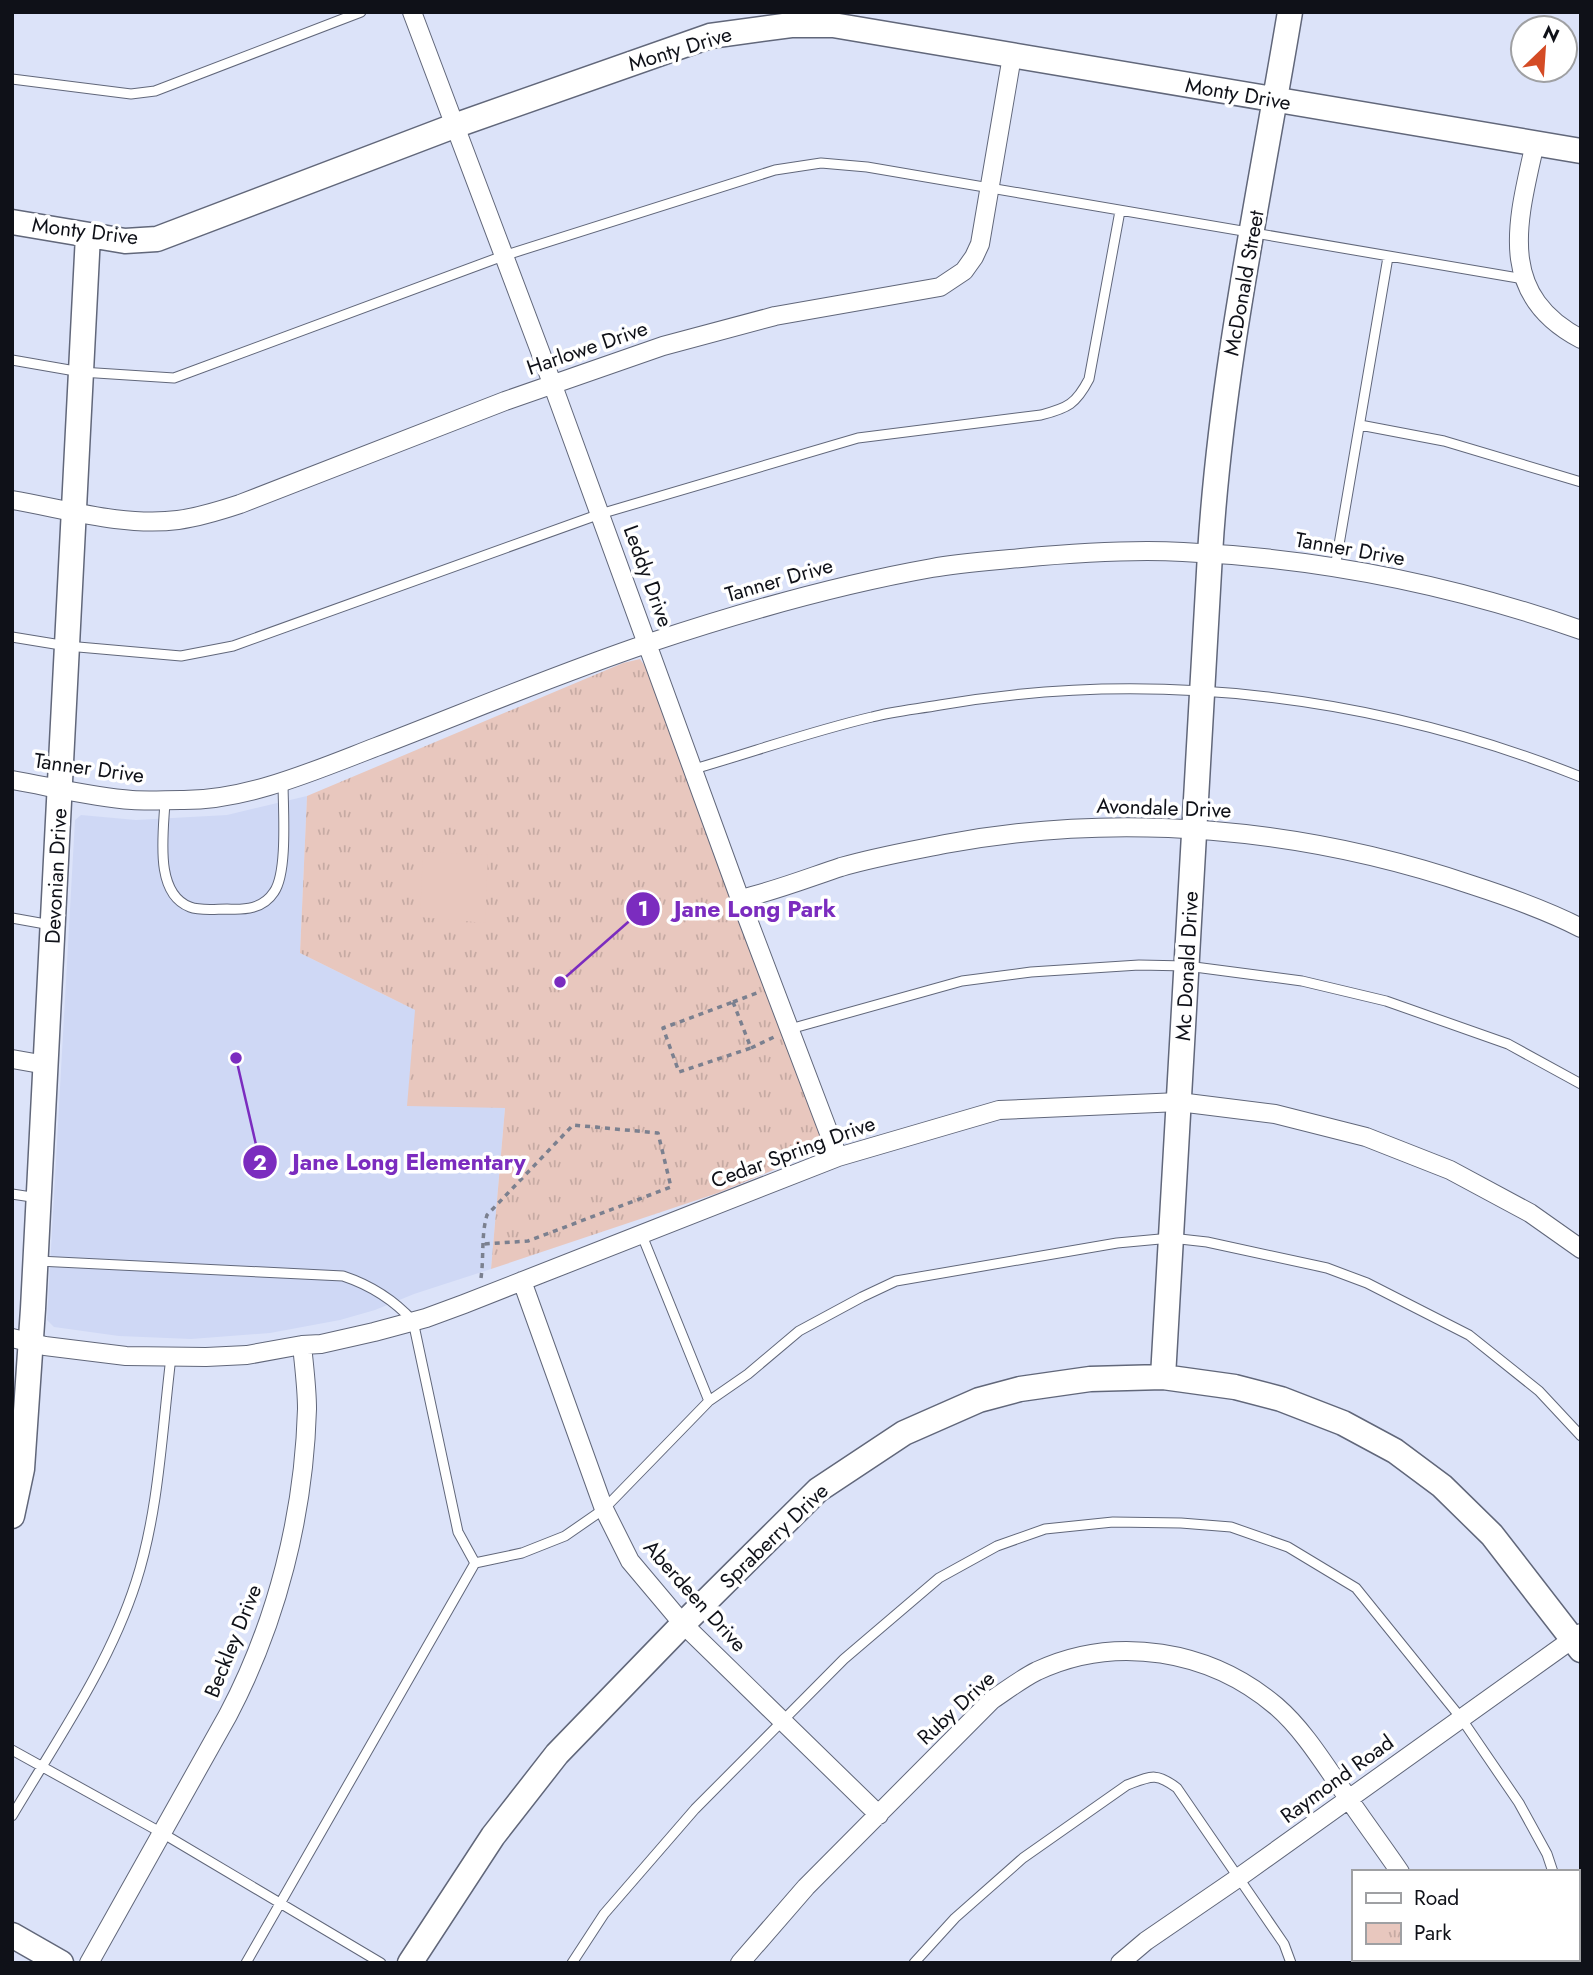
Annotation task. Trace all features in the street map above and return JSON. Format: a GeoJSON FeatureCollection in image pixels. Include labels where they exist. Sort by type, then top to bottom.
{"type":"FeatureCollection","features":[{"type":"Feature","properties":{"kind":"street","name":"Leddy Drive"},"geometry":{"type":"LineString","coordinates":[[412,12],[838,1157]]}},
{"type":"Feature","properties":{"kind":"street","name":"McDonald Street"},"geometry":{"type":"LineString","coordinates":[[1210,554],[1223,412],[1290,12]]}},
{"type":"Feature","properties":{"kind":"street","name":"Monty Drive"},"geometry":{"type":"LineString","coordinates":[[12,222],[125,241],[167,237],[454,126],[710,36],[791,25],[833,25],[1581,151]]}},
{"type":"Feature","properties":{"kind":"street","name":"Harlowe Drive"},"geometry":{"type":"LineString","coordinates":[[12,500],[114,519],[176,520],[211,513],[552,383],[663,346],[775,316],[940,287],[956,278],[974,257],[980,244],[1012,56]]}},
{"type":"Feature","properties":{"kind":"street"},"geometry":{"type":"LineString","coordinates":[[1535,143],[1522,201],[1518,237],[1524,279],[1531,293],[1555,323],[1581,339]]}},
{"type":"Feature","properties":{"kind":"street","name":"Devonian Drive"},"geometry":{"type":"LineString","coordinates":[[12,1516],[22,1469],[22,1340],[36,1261],[88,234]]}},
{"type":"Feature","properties":{"kind":"street","name":"Tanner Drive"},"geometry":{"type":"LineString","coordinates":[[12,780],[121,799],[165,800],[218,796],[283,782],[648,643],[777,602],[854,583],[987,561],[1106,552],[1182,551],[1282,560],[1439,588],[1581,630]]}},
{"type":"Feature","properties":{"kind":"street","name":"Mc Donald Drive"},"geometry":{"type":"LineString","coordinates":[[1163,1377],[1210,554]]}},
{"type":"Feature","properties":{"kind":"street","name":"Avondale Drive"},"geometry":{"type":"LineString","coordinates":[[740,899],[858,863],[984,838],[1094,828],[1194,829],[1272,836],[1381,857],[1505,895],[1581,928]]}},
{"type":"Feature","properties":{"kind":"street"},"geometry":{"type":"LineString","coordinates":[[12,1059],[46,1065]]}},
{"type":"Feature","properties":{"kind":"street","name":"Cedar Spring Drive"},"geometry":{"type":"LineString","coordinates":[[22,1340],[85,1352],[171,1357],[247,1355],[302,1345],[321,1345],[413,1321],[479,1297],[838,1157],[999,1110],[1179,1102],[1275,1114],[1366,1137],[1450,1170],[1530,1213],[1581,1249]]}},
{"type":"Feature","properties":{"kind":"street","name":"Aberdeen Drive"},"geometry":{"type":"LineString","coordinates":[[522,1281],[604,1509],[630,1561],[683,1623],[879,1815]]}},
{"type":"Feature","properties":{"kind":"street","name":"Beckley Drive"},"geometry":{"type":"LineString","coordinates":[[89,1963],[249,1675],[262,1642],[285,1566],[300,1485],[307,1408],[302,1345]]}},
{"type":"Feature","properties":{"kind":"street","name":"Spraberry Drive"},"geometry":{"type":"LineString","coordinates":[[410,1963],[493,1836],[557,1754],[683,1623],[818,1490],[904,1433],[979,1400],[1020,1389],[1090,1379],[1163,1377],[1235,1387],[1281,1399],[1343,1423],[1395,1451],[1442,1486],[1492,1535],[1578,1641]]}},
{"type":"Feature","properties":{"kind":"street","name":"Raymond Road"},"geometry":{"type":"LineString","coordinates":[[1120,1963],[1146,1941],[1461,1718],[1578,1641]]}},
{"type":"Feature","properties":{"kind":"street","name":"Ruby Drive"},"geometry":{"type":"LineString","coordinates":[[740,1963],[806,1887],[992,1700],[1019,1681],[1054,1664],[1094,1654],[1161,1652],[1191,1659],[1251,1688],[1276,1706],[1293,1723],[1399,1870]]}},
{"type":"Feature","properties":{"kind":"street"},"geometry":{"type":"LineString","coordinates":[[12,1935],[61,1963]]}},
{"type":"Feature","properties":{"kind":"lane"},"geometry":{"type":"LineString","coordinates":[[12,79],[131,94],[155,90],[361,12]]}},
{"type":"Feature","properties":{"kind":"lane"},"geometry":{"type":"LineString","coordinates":[[12,360],[81,372],[174,378],[503,256],[775,170],[821,163],[867,167],[1524,279]]}},
{"type":"Feature","properties":{"kind":"lane"},"geometry":{"type":"LineString","coordinates":[[12,637],[67,646],[181,656],[233,646],[600,514],[858,438],[1041,415],[1064,409],[1079,398],[1090,379],[1120,211]]}},
{"type":"Feature","properties":{"kind":"lane"},"geometry":{"type":"LineString","coordinates":[[1335,568],[1388,257]]}},
{"type":"Feature","properties":{"kind":"lane"},"geometry":{"type":"LineString","coordinates":[[1360,425],[1444,440],[1581,482]]}},
{"type":"Feature","properties":{"kind":"lane"},"geometry":{"type":"LineString","coordinates":[[694,769],[873,716],[992,696],[1113,688],[1202,690],[1259,695],[1357,711],[1471,738],[1581,777]]}},
{"type":"Feature","properties":{"kind":"lane"},"geometry":{"type":"LineString","coordinates":[[165,800],[164,866],[167,886],[177,900],[191,907],[245,911],[262,904],[275,892],[282,869],[283,782]]}},
{"type":"Feature","properties":{"kind":"lane"},"geometry":{"type":"LineString","coordinates":[[12,918],[53,925]]}},
{"type":"Feature","properties":{"kind":"lane"},"geometry":{"type":"LineString","coordinates":[[790,1029],[962,981],[1031,972],[1139,965],[1187,966],[1302,981],[1386,1001],[1508,1044],[1581,1084]]}},
{"type":"Feature","properties":{"kind":"lane"},"geometry":{"type":"LineString","coordinates":[[12,1194],[39,1198]]}},
{"type":"Feature","properties":{"kind":"lane"},"geometry":{"type":"LineString","coordinates":[[641,1233],[709,1401]]}},
{"type":"Feature","properties":{"kind":"lane"},"geometry":{"type":"LineString","coordinates":[[246,1963],[475,1563],[522,1553],[565,1536],[604,1509],[709,1401],[748,1374],[799,1331],[896,1281],[1103,1245],[1171,1238],[1207,1242],[1326,1268],[1367,1283],[1469,1335],[1539,1391],[1581,1436]]}},
{"type":"Feature","properties":{"kind":"lane"},"geometry":{"type":"LineString","coordinates":[[36,1261],[343,1276],[365,1283],[401,1307],[413,1321],[458,1532],[475,1563]]}},
{"type":"Feature","properties":{"kind":"lane"},"geometry":{"type":"LineString","coordinates":[[12,1816],[102,1664],[136,1582],[150,1531],[171,1357]]}},
{"type":"Feature","properties":{"kind":"lane"},"geometry":{"type":"LineString","coordinates":[[572,1963],[604,1913],[695,1810],[844,1659],[939,1577],[997,1546],[1045,1529],[1114,1522],[1231,1527],[1287,1547],[1356,1588],[1461,1718],[1519,1803],[1547,1854],[1552,1870]]}},
{"type":"Feature","properties":{"kind":"lane"},"geometry":{"type":"LineString","coordinates":[[12,1750],[162,1833],[381,1963]]}},
{"type":"Feature","properties":{"kind":"lane"},"geometry":{"type":"LineString","coordinates":[[914,1963],[955,1918],[1023,1858],[1127,1785],[1145,1778],[1163,1777],[1177,1788],[1284,1944],[1291,1963]]}},
{"type":"Feature","properties":{"kind":"path"},"geometry":{"type":"LineString","coordinates":[[760,992],[663,1028],[679,1072],[751,1048],[790,1029]]}},
{"type":"Feature","properties":{"kind":"path"},"geometry":{"type":"LineString","coordinates":[[733,1002],[751,1048]]}},
{"type":"Feature","properties":{"kind":"path"},"geometry":{"type":"LineString","coordinates":[[479,1297],[483,1244],[487,1215],[573,1125],[659,1133],[671,1187],[528,1241],[483,1244]]}},
{"type":"Feature","properties":{"kind":"shaded area"},"geometry":{"type":"Polygon","coordinates":[[[307,796],[300,953],[415,1010],[505,1108],[491,1269],[375,1310],[340,1320],[270,1333],[191,1339],[119,1336],[54,1327],[47,1320],[75,820],[81,815],[136,820],[227,815],[307,796]]]}},
{"type":"Feature","properties":{"kind":"green space"},"geometry":{"type":"Polygon","coordinates":[[[640,659],[649,672],[820,1135],[820,1147],[810,1155],[718,1193],[491,1269],[505,1108],[407,1106],[415,1010],[300,953],[307,796],[623,663],[640,659]]]}},
{"type":"Feature","properties":{"kind":"green space"},"geometry":{"type":"Polygon","coordinates":[[[423,852],[488,855],[485,923],[420,917],[423,852]]]}},
{"type":"Feature","properties":{"kind":"place","name":"Jane Long Park"},"geometry":{"type":"Point","coordinates":[560,982]}},
{"type":"Feature","properties":{"kind":"place","name":"Jane Long Elementary"},"geometry":{"type":"Point","coordinates":[236,1058]}}]}
